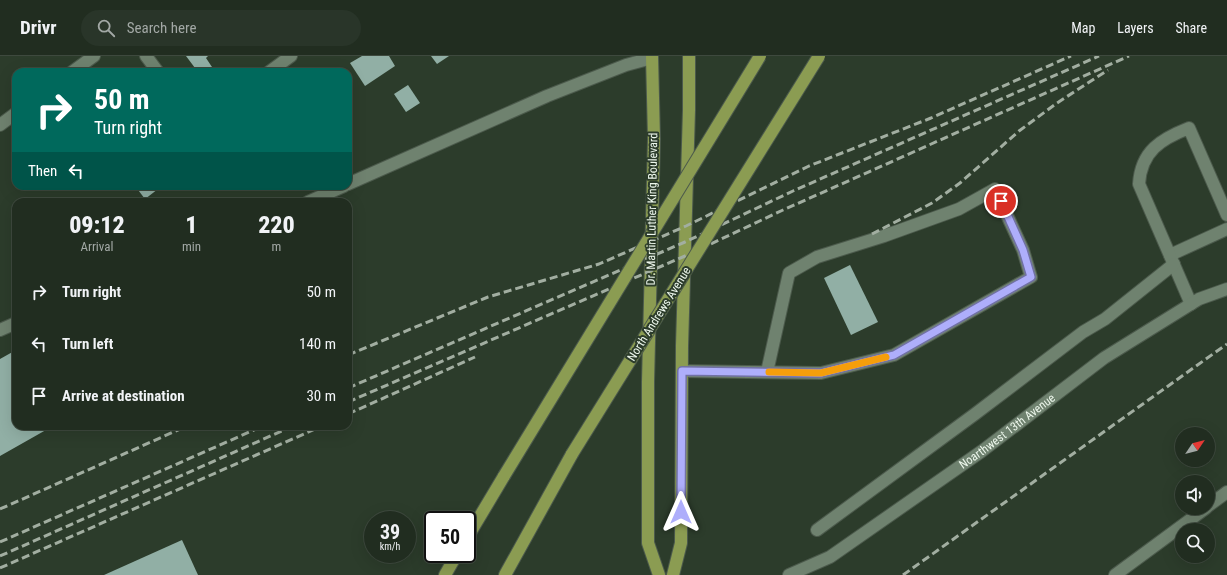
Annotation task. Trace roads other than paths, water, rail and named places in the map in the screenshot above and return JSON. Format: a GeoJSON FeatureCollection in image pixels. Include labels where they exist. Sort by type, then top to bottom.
{"type":"FeatureCollection","features":[{"type":"Feature","properties":{"kind":"main road"},"geometry":{"type":"LineString","coordinates":[[672,575],[681,543],[682,371],[689,56]]}},
{"type":"Feature","properties":{"kind":"main road"},"geometry":{"type":"LineString","coordinates":[[476,523],[760,56]]}},
{"type":"Feature","properties":{"kind":"main road","name":"North Andrews Avenue"},"geometry":{"type":"LineString","coordinates":[[505,575],[572,454],[819,56]]}},
{"type":"Feature","properties":{"kind":"main road","name":"Dr. Martin Luther King Boulevard"},"geometry":{"type":"LineString","coordinates":[[652,57],[654,139],[648,382],[648,543],[660,575]]}},
{"type":"Feature","properties":{"kind":"main road"},"geometry":{"type":"LineString","coordinates":[[445,575],[452,563]]}},
{"type":"Feature","properties":{"kind":"street"},"geometry":{"type":"LineString","coordinates":[[78,68],[94,56]]}},
{"type":"Feature","properties":{"kind":"street"},"geometry":{"type":"LineString","coordinates":[[146,56],[155,68]]}},
{"type":"Feature","properties":{"kind":"street"},"geometry":{"type":"LineString","coordinates":[[274,68],[291,56]]}},
{"type":"Feature","properties":{"kind":"street"},"geometry":{"type":"LineString","coordinates":[[352,182],[547,96],[626,65],[652,57]]}},
{"type":"Feature","properties":{"kind":"street"},"geometry":{"type":"LineString","coordinates":[[0,125],[12,116]]}},
{"type":"Feature","properties":{"kind":"street"},"geometry":{"type":"LineString","coordinates":[[1191,304],[1139,184],[1139,174],[1143,163],[1153,148],[1167,137],[1189,128],[1227,215]]}},
{"type":"Feature","properties":{"kind":"street"},"geometry":{"type":"LineString","coordinates":[[682,371],[821,373],[894,355],[1031,277],[1023,250],[995,189],[959,209],[884,236],[817,257],[789,273],[767,372]]}},
{"type":"Feature","properties":{"kind":"street"},"geometry":{"type":"LineString","coordinates":[[317,198],[335,190]]}},
{"type":"Feature","properties":{"kind":"street"},"geometry":{"type":"LineString","coordinates":[[817,530],[976,414],[1083,332],[1105,319],[1172,260],[1227,229]]}},
{"type":"Feature","properties":{"kind":"street","name":"Noarthwest 13th Avenue"},"geometry":{"type":"LineString","coordinates":[[789,575],[830,557],[982,451],[1104,358],[1199,299],[1227,289]]}},
{"type":"Feature","properties":{"kind":"street"},"geometry":{"type":"LineString","coordinates":[[0,330],[12,325]]}},
{"type":"Feature","properties":{"kind":"street"},"geometry":{"type":"LineString","coordinates":[[1215,501],[1227,492]]}},
{"type":"Feature","properties":{"kind":"street"},"geometry":{"type":"LineString","coordinates":[[1115,575],[1196,515]]}},
{"type":"Feature","properties":{"kind":"railway"},"geometry":{"type":"LineString","coordinates":[[352,353],[488,297],[599,264],[686,226],[809,166],[931,118],[1071,56]]}},
{"type":"Feature","properties":{"kind":"railway"},"geometry":{"type":"LineString","coordinates":[[352,386],[685,242],[793,191],[1099,56]]}},
{"type":"Feature","properties":{"kind":"railway"},"geometry":{"type":"LineString","coordinates":[[352,400],[685,256],[783,210],[1129,56]]}},
{"type":"Feature","properties":{"kind":"railway"},"geometry":{"type":"LineString","coordinates":[[872,234],[932,203],[960,183],[1019,131],[1057,103],[1108,70]]}},
{"type":"Feature","properties":{"kind":"railway"},"geometry":{"type":"LineString","coordinates":[[903,575],[1227,344]]}},
{"type":"Feature","properties":{"kind":"railway"},"geometry":{"type":"LineString","coordinates":[[352,412],[475,357]]}},
{"type":"Feature","properties":{"kind":"railway"},"geometry":{"type":"LineString","coordinates":[[0,509],[178,430]]}},
{"type":"Feature","properties":{"kind":"railway"},"geometry":{"type":"LineString","coordinates":[[0,542],[254,430]]}},
{"type":"Feature","properties":{"kind":"railway"},"geometry":{"type":"LineString","coordinates":[[0,556],[284,430]]}},
{"type":"Feature","properties":{"kind":"railway"},"geometry":{"type":"LineString","coordinates":[[0,568],[313,430]]}}]}
